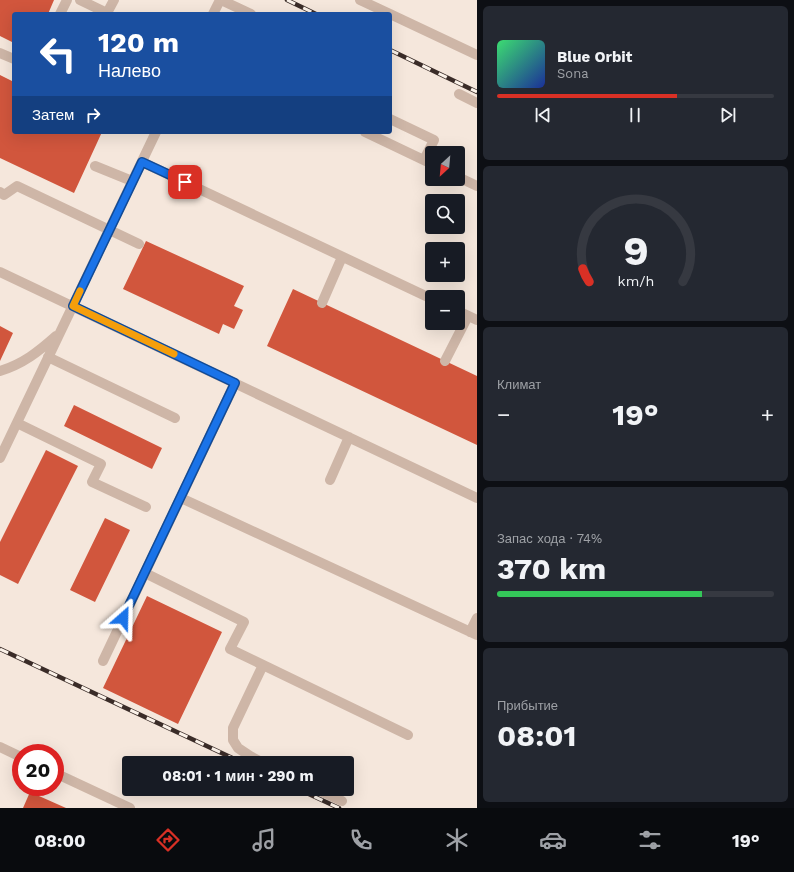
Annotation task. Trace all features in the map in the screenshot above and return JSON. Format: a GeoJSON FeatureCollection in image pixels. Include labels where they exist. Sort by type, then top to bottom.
{"type":"FeatureCollection","features":[{"type":"Feature","properties":{"kind":"street"},"geometry":{"type":"LineString","coordinates":[[61,12],[67,0]]}},
{"type":"Feature","properties":{"kind":"street"},"geometry":{"type":"LineString","coordinates":[[80,0],[105,12]]}},
{"type":"Feature","properties":{"kind":"street"},"geometry":{"type":"LineString","coordinates":[[108,12],[114,0]]}},
{"type":"Feature","properties":{"kind":"street"},"geometry":{"type":"LineString","coordinates":[[214,12],[221,0],[247,12]]}},
{"type":"Feature","properties":{"kind":"street"},"geometry":{"type":"LineString","coordinates":[[360,0],[386,12]]}},
{"type":"Feature","properties":{"kind":"street"},"geometry":{"type":"LineString","coordinates":[[392,15],[477,55]]}},
{"type":"Feature","properties":{"kind":"street"},"geometry":{"type":"LineString","coordinates":[[0,53],[12,58]]}},
{"type":"Feature","properties":{"kind":"street"},"geometry":{"type":"LineString","coordinates":[[459,94],[477,103]]}},
{"type":"Feature","properties":{"kind":"street"},"geometry":{"type":"LineString","coordinates":[[392,120],[434,140],[432,146]]}},
{"type":"Feature","properties":{"kind":"street"},"geometry":{"type":"LineString","coordinates":[[0,458],[155,134]]}},
{"type":"Feature","properties":{"kind":"street"},"geometry":{"type":"LineString","coordinates":[[369,134],[425,161]]}},
{"type":"Feature","properties":{"kind":"street"},"geometry":{"type":"LineString","coordinates":[[142,162],[425,296]]}},
{"type":"Feature","properties":{"kind":"street"},"geometry":{"type":"LineString","coordinates":[[94,166],[132,181]]}},
{"type":"Feature","properties":{"kind":"street"},"geometry":{"type":"LineString","coordinates":[[465,180],[477,186]]}},
{"type":"Feature","properties":{"kind":"street"},"geometry":{"type":"LineString","coordinates":[[0,192],[4,195],[17,186],[139,244]]}},
{"type":"Feature","properties":{"kind":"street"},"geometry":{"type":"LineString","coordinates":[[322,303],[342,257]]}},
{"type":"Feature","properties":{"kind":"street"},"geometry":{"type":"LineString","coordinates":[[0,272],[477,498]]}},
{"type":"Feature","properties":{"kind":"street"},"geometry":{"type":"LineString","coordinates":[[445,361],[472,318]]}},
{"type":"Feature","properties":{"kind":"street"},"geometry":{"type":"LineString","coordinates":[[0,371],[15,366],[36,354],[60,332]]}},
{"type":"Feature","properties":{"kind":"street"},"geometry":{"type":"LineString","coordinates":[[48,357],[175,418]]}},
{"type":"Feature","properties":{"kind":"street"},"geometry":{"type":"LineString","coordinates":[[103,662],[235,383]]}},
{"type":"Feature","properties":{"kind":"street"},"geometry":{"type":"LineString","coordinates":[[17,423],[101,464],[92,482],[146,507]]}},
{"type":"Feature","properties":{"kind":"street"},"geometry":{"type":"LineString","coordinates":[[330,480],[349,437]]}},
{"type":"Feature","properties":{"kind":"street"},"geometry":{"type":"LineString","coordinates":[[181,498],[474,634],[477,618]]}},
{"type":"Feature","properties":{"kind":"street"},"geometry":{"type":"LineString","coordinates":[[145,574],[244,622],[230,649],[408,734]]}},
{"type":"Feature","properties":{"kind":"street"},"geometry":{"type":"LineString","coordinates":[[250,756],[238,748],[233,740],[232,728],[263,665]]}},
{"type":"Feature","properties":{"kind":"street"},"geometry":{"type":"LineString","coordinates":[[0,748],[12,753]]}},
{"type":"Feature","properties":{"kind":"street"},"geometry":{"type":"LineString","coordinates":[[64,777],[130,808]]}},
{"type":"Feature","properties":{"kind":"street"},"geometry":{"type":"LineString","coordinates":[[330,796],[342,802]]}},
{"type":"Feature","properties":{"kind":"building"},"geometry":{"type":"Polygon","coordinates":[[[0,0],[54,0],[49,12],[12,12],[12,42],[0,36],[0,0]]]}},
{"type":"Feature","properties":{"kind":"building"},"geometry":{"type":"Polygon","coordinates":[[[0,75],[12,81],[12,134],[101,134],[74,193],[0,158],[0,75]]]}},
{"type":"Feature","properties":{"kind":"building"},"geometry":{"type":"Polygon","coordinates":[[[146,241],[244,286],[234,306],[243,310],[234,329],[223,324],[219,334],[123,289],[146,241]]]}},
{"type":"Feature","properties":{"kind":"building"},"geometry":{"type":"Polygon","coordinates":[[[293,289],[477,376],[477,445],[267,346],[293,289]]]}},
{"type":"Feature","properties":{"kind":"building"},"geometry":{"type":"Polygon","coordinates":[[[0,326],[13,333],[0,361],[0,326]]]}},
{"type":"Feature","properties":{"kind":"building"},"geometry":{"type":"Polygon","coordinates":[[[74,405],[162,448],[152,469],[64,426],[74,405]]]}},
{"type":"Feature","properties":{"kind":"building"},"geometry":{"type":"Polygon","coordinates":[[[46,450],[78,466],[18,584],[0,575],[0,542],[46,450]]]}},
{"type":"Feature","properties":{"kind":"building"},"geometry":{"type":"Polygon","coordinates":[[[105,518],[130,530],[95,602],[70,590],[105,518]]]}},
{"type":"Feature","properties":{"kind":"building"},"geometry":{"type":"Polygon","coordinates":[[[147,596],[222,632],[178,724],[103,688],[147,596]]]}},
{"type":"Feature","properties":{"kind":"building"},"geometry":{"type":"Polygon","coordinates":[[[28,796],[39,796],[66,808],[23,808],[28,796]]]}},
{"type":"Feature","properties":{"kind":"railway"},"geometry":{"type":"LineString","coordinates":[[287,0],[312,12]]}},
{"type":"Feature","properties":{"kind":"railway"},"geometry":{"type":"LineString","coordinates":[[392,51],[477,92]]}},
{"type":"Feature","properties":{"kind":"railway"},"geometry":{"type":"LineString","coordinates":[[0,649],[228,756]]}},
{"type":"Feature","properties":{"kind":"railway"},"geometry":{"type":"LineString","coordinates":[[313,796],[339,808]]}},
{"type":"Feature","properties":{"kind":"slow traffic"},"geometry":{"type":"LineString","coordinates":[[80,291],[73,306],[174,354]]}},
{"type":"Feature","properties":{"kind":"route"},"geometry":{"type":"LineString","coordinates":[[123,618],[235,383],[73,306],[142,162],[185,182]]}}]}
